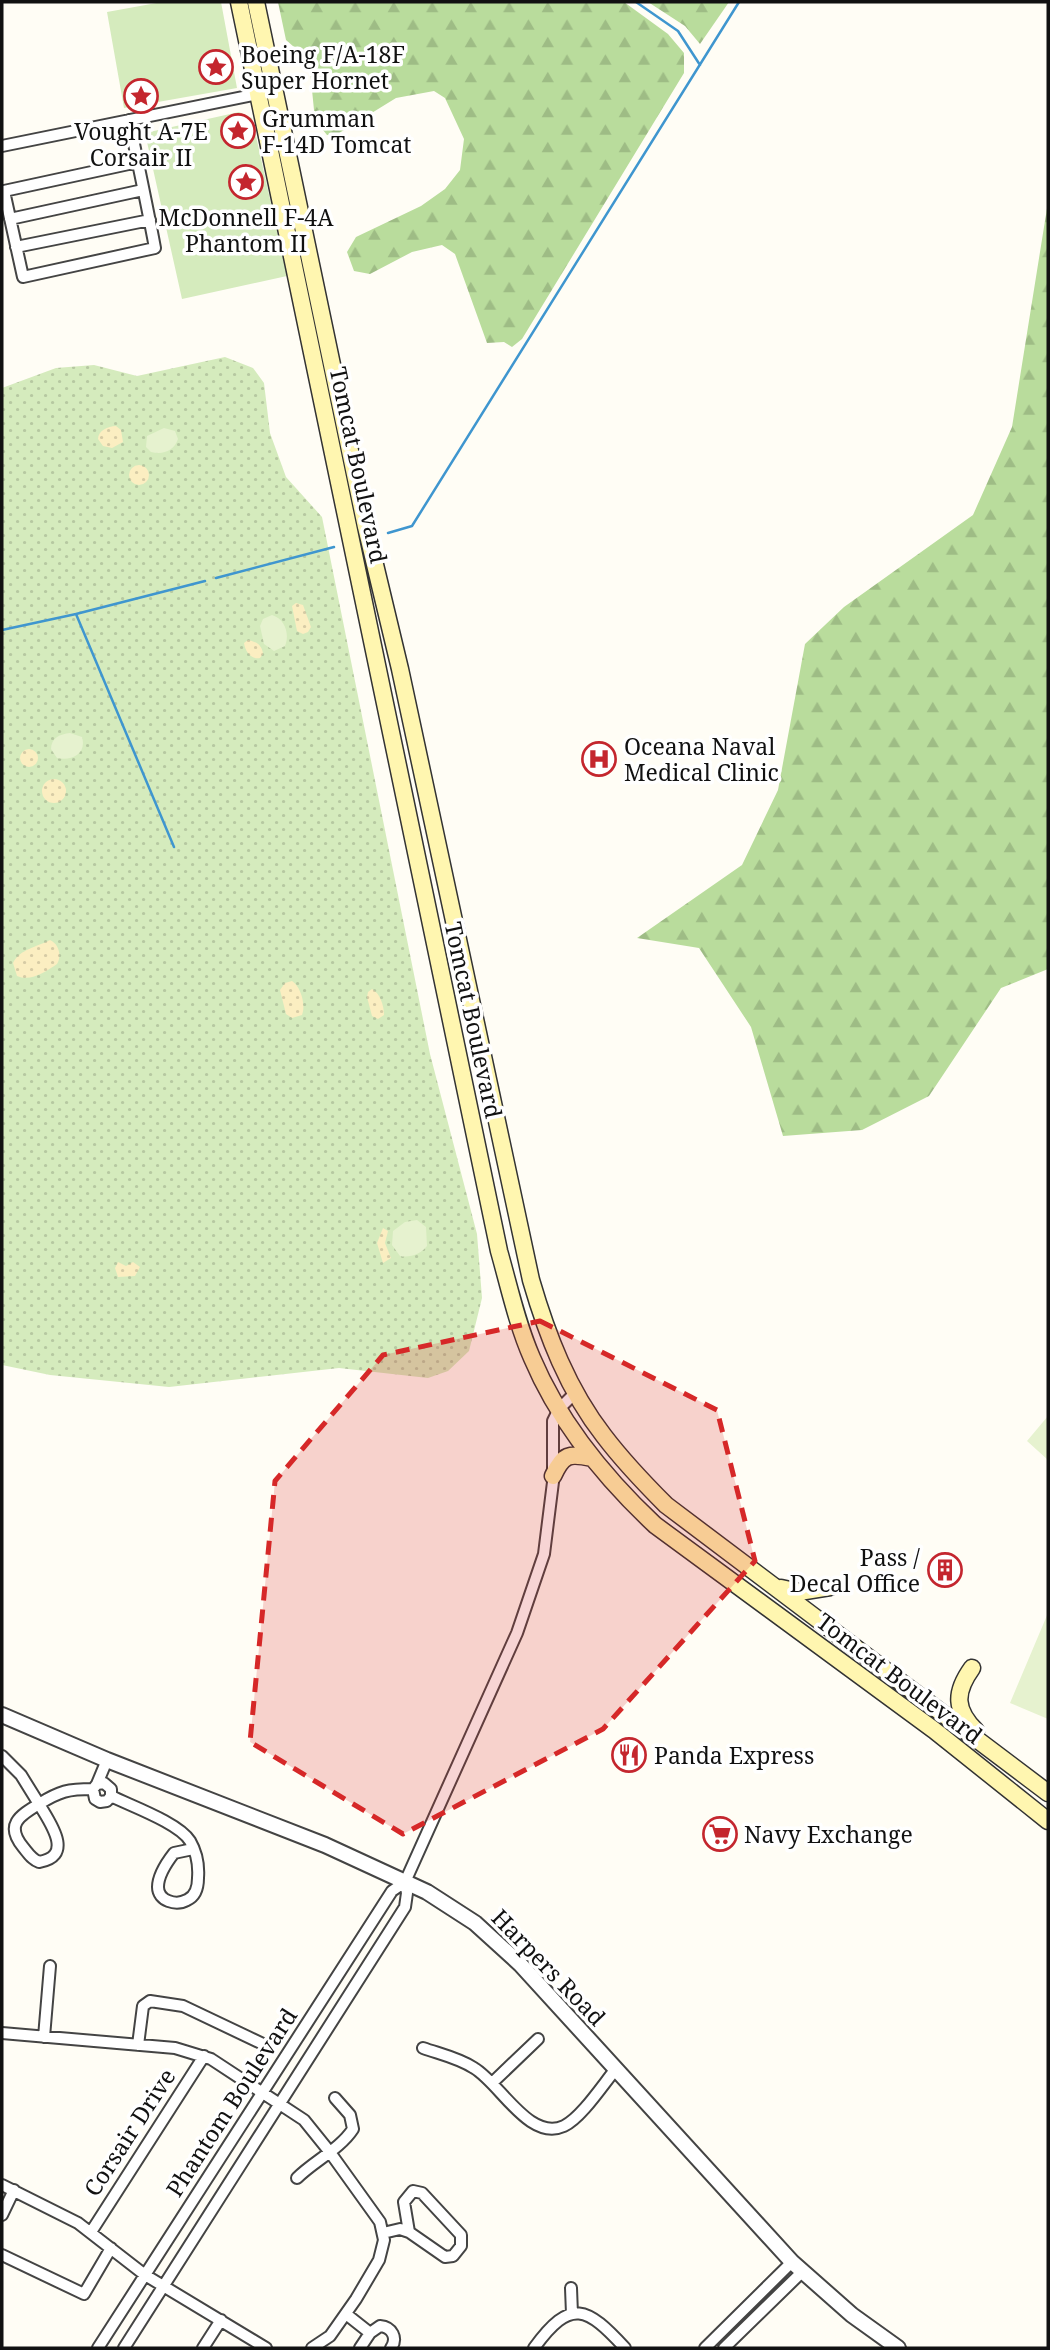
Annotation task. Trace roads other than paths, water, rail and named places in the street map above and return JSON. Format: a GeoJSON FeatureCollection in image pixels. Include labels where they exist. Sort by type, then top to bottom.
{"type":"FeatureCollection","features":[{"type":"Feature","properties":{"kind":"main road","name":"Tomcat Boulevard"},"geometry":{"type":"LineString","coordinates":[[239,2],[499,1251],[531,1357],[559,1409],[592,1458],[620,1492],[655,1525],[934,1730],[1048,1821]]}},
{"type":"Feature","properties":{"kind":"main road","name":"Tomcat Boulevard"},"geometry":{"type":"LineString","coordinates":[[256,2],[366,527],[400,669],[531,1280],[558,1359],[602,1434],[666,1504],[1048,1793]]}},
{"type":"Feature","properties":{"kind":"main road"},"geometry":{"type":"LineString","coordinates":[[553,1476],[560,1462],[566,1457],[575,1454],[592,1458]]}},
{"type":"Feature","properties":{"kind":"main road"},"geometry":{"type":"LineString","coordinates":[[773,1587],[799,1592],[830,1587]]}},
{"type":"Feature","properties":{"kind":"main road"},"geometry":{"type":"LineString","coordinates":[[972,1668],[960,1689],[959,1706],[965,1719],[1008,1762]]}},
{"type":"Feature","properties":{"kind":"street"},"geometry":{"type":"LineString","coordinates":[[2,146],[276,90]]}},
{"type":"Feature","properties":{"kind":"street"},"geometry":{"type":"LineString","coordinates":[[129,120],[138,162],[144,190],[155,248],[23,277],[4,191],[138,162]]}},
{"type":"Feature","properties":{"kind":"street"},"geometry":{"type":"LineString","coordinates":[[10,219],[144,190]]}},
{"type":"Feature","properties":{"kind":"street"},"geometry":{"type":"LineString","coordinates":[[16,247],[150,220]]}},
{"type":"Feature","properties":{"kind":"street"},"geometry":{"type":"LineString","coordinates":[[559,1409],[576,1392]]}},
{"type":"Feature","properties":{"kind":"street","name":"Phantom Boulevard"},"geometry":{"type":"LineString","coordinates":[[97,2348],[392,1891],[405,1882],[517,1633],[544,1553],[553,1476],[553,1421],[559,1409]]}},
{"type":"Feature","properties":{"kind":"street","name":"Harpers Road"},"geometry":{"type":"LineString","coordinates":[[2,1715],[113,1762],[325,1845],[451,1905],[520,1964],[797,2267],[877,2335],[898,2348]]}},
{"type":"Feature","properties":{"kind":"street"},"geometry":{"type":"LineString","coordinates":[[2,1756],[21,1775],[39,1804],[58,1837],[59,1843],[53,1855],[39,1862],[30,1856],[16,1838],[13,1832],[14,1824],[23,1815],[39,1804],[58,1791],[95,1787],[104,1783],[110,1791],[182,1833],[189,1840],[193,1849],[198,1864],[194,1895],[182,1902],[169,1901],[158,1889],[164,1868],[174,1853],[193,1849]]}},
{"type":"Feature","properties":{"kind":"street"},"geometry":{"type":"LineString","coordinates":[[113,1762],[107,1801],[97,1801],[93,1796],[95,1787],[113,1762]]}},
{"type":"Feature","properties":{"kind":"street","name":"Phantom Boulevard"},"geometry":{"type":"LineString","coordinates":[[124,2348],[405,1908],[405,1882]]}},
{"type":"Feature","properties":{"kind":"street"},"geometry":{"type":"LineString","coordinates":[[44,2037],[50,1966]]}},
{"type":"Feature","properties":{"kind":"street"},"geometry":{"type":"LineString","coordinates":[[138,2045],[143,2006],[150,2001],[183,2006],[263,2044]]}},
{"type":"Feature","properties":{"kind":"street"},"geometry":{"type":"LineString","coordinates":[[2,2034],[175,2048],[204,2056],[304,2120],[377,2215],[383,2233],[383,2249],[379,2260],[346,2314],[330,2336],[312,2348]]}},
{"type":"Feature","properties":{"kind":"street"},"geometry":{"type":"LineString","coordinates":[[492,2083],[538,2039]]}},
{"type":"Feature","properties":{"kind":"street"},"geometry":{"type":"LineString","coordinates":[[423,2048],[475,2068],[528,2121],[549,2129],[559,2128],[572,2121],[615,2070]]}},
{"type":"Feature","properties":{"kind":"street","name":"Corsair Drive"},"geometry":{"type":"LineString","coordinates":[[90,2232],[204,2056]]}},
{"type":"Feature","properties":{"kind":"street"},"geometry":{"type":"LineString","coordinates":[[297,2178],[353,2129],[350,2115],[335,2098]]}},
{"type":"Feature","properties":{"kind":"street"},"geometry":{"type":"LineString","coordinates":[[2,2185],[78,2223],[145,2275],[266,2348]]}},
{"type":"Feature","properties":{"kind":"street"},"geometry":{"type":"LineString","coordinates":[[2,2214],[14,2190]]}},
{"type":"Feature","properties":{"kind":"street"},"geometry":{"type":"LineString","coordinates":[[383,2233],[400,2229],[409,2232],[449,2258],[462,2240],[458,2231],[418,2191],[409,2193],[404,2202],[409,2232]]}},
{"type":"Feature","properties":{"kind":"street"},"geometry":{"type":"LineString","coordinates":[[2,2255],[84,2294],[111,2248]]}},
{"type":"Feature","properties":{"kind":"street"},"geometry":{"type":"LineString","coordinates":[[705,2348],[797,2267]]}},
{"type":"Feature","properties":{"kind":"street"},"geometry":{"type":"LineString","coordinates":[[724,2348],[797,2267]]}},
{"type":"Feature","properties":{"kind":"street"},"geometry":{"type":"LineString","coordinates":[[571,2288],[572,2314]]}},
{"type":"Feature","properties":{"kind":"street"},"geometry":{"type":"LineString","coordinates":[[346,2314],[370,2333]]}},
{"type":"Feature","properties":{"kind":"street"},"geometry":{"type":"LineString","coordinates":[[534,2348],[550,2326],[572,2314],[591,2316],[599,2321],[625,2348]]}},
{"type":"Feature","properties":{"kind":"street"},"geometry":{"type":"LineString","coordinates":[[203,2348],[221,2320]]}},
{"type":"Feature","properties":{"kind":"street"},"geometry":{"type":"LineString","coordinates":[[360,2348],[370,2333],[380,2326],[390,2330],[395,2341],[391,2348]]}},
{"type":"Feature","properties":{"kind":"waterway"},"geometry":{"type":"LineString","coordinates":[[636,2],[678,31],[700,65]]}},
{"type":"Feature","properties":{"kind":"waterway"},"geometry":{"type":"LineString","coordinates":[[388,533],[412,526],[739,2]]}},
{"type":"Feature","properties":{"kind":"waterway"},"geometry":{"type":"LineString","coordinates":[[216,578],[334,547]]}},
{"type":"Feature","properties":{"kind":"waterway"},"geometry":{"type":"LineString","coordinates":[[2,630],[205,581]]}},
{"type":"Feature","properties":{"kind":"waterway"},"geometry":{"type":"LineString","coordinates":[[76,614],[174,847]]}},
{"type":"Feature","properties":{"kind":"place","name":"Boeing F/A-18F Super Hornet"},"geometry":{"type":"Point","coordinates":[216,67]}},
{"type":"Feature","properties":{"kind":"place","name":"Vought A-7E Corsair II"},"geometry":{"type":"Point","coordinates":[141,96]}},
{"type":"Feature","properties":{"kind":"place","name":"Grumman F-14D Tomcat"},"geometry":{"type":"Point","coordinates":[238,131]}},
{"type":"Feature","properties":{"kind":"place","name":"McDonnell F-4A Phantom II"},"geometry":{"type":"Point","coordinates":[246,182]}},
{"type":"Feature","properties":{"kind":"place","name":"Oceana Naval Medical Clinic"},"geometry":{"type":"Point","coordinates":[599,759]}},
{"type":"Feature","properties":{"kind":"place","name":"Pass / Decal Office"},"geometry":{"type":"Point","coordinates":[945,1570]}},
{"type":"Feature","properties":{"kind":"place","name":"Panda Express"},"geometry":{"type":"Point","coordinates":[629,1755]}},
{"type":"Feature","properties":{"kind":"place","name":"Navy Exchange"},"geometry":{"type":"Point","coordinates":[720,1834]}}]}
